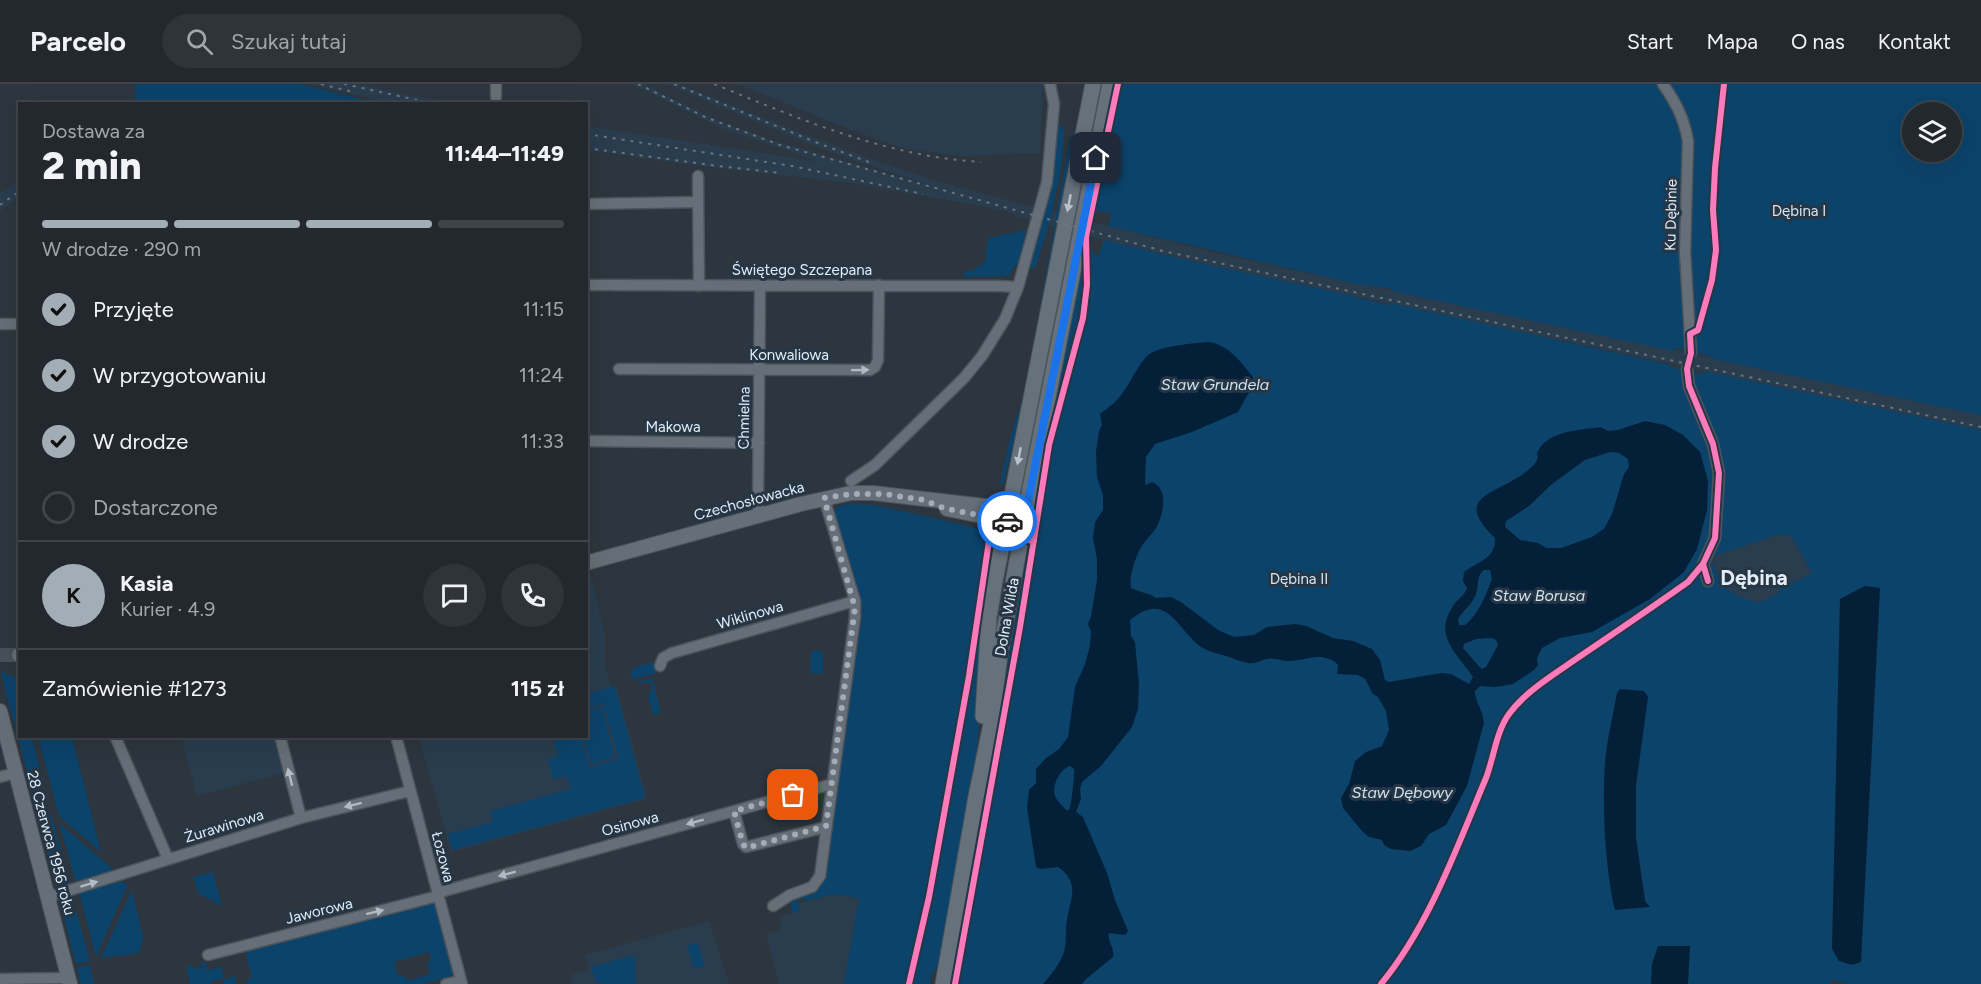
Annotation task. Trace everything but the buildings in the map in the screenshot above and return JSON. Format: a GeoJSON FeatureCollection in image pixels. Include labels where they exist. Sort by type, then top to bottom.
{"type":"FeatureCollection","features":[{"type":"Feature","properties":{"kind":"main road","name":"Dolna Wilda"},"geometry":{"type":"LineString","coordinates":[[976,797],[989,617],[1093,84]]}},
{"type":"Feature","properties":{"kind":"main road","name":"Dolna Wilda"},"geometry":{"type":"LineString","coordinates":[[943,984],[991,724],[1000,655],[1025,517],[1110,84]]}},
{"type":"Feature","properties":{"kind":"street"},"geometry":{"type":"LineString","coordinates":[[496,84],[496,97]]}},
{"type":"Feature","properties":{"kind":"street"},"geometry":{"type":"LineString","coordinates":[[851,481],[875,465],[969,372],[998,332],[1018,287],[1047,182],[1054,104],[1050,84]]}},
{"type":"Feature","properties":{"kind":"street","name":"Ku Dębinie"},"geometry":{"type":"LineString","coordinates":[[1663,84],[1678,107],[1685,123],[1688,141],[1685,252],[1691,353]]}},
{"type":"Feature","properties":{"kind":"street"},"geometry":{"type":"LineString","coordinates":[[698,176],[699,286]]}},
{"type":"Feature","properties":{"kind":"street"},"geometry":{"type":"LineString","coordinates":[[588,204],[698,202]]}},
{"type":"Feature","properties":{"kind":"street","name":"Świętego Szczepana"},"geometry":{"type":"LineString","coordinates":[[588,285],[1018,287]]}},
{"type":"Feature","properties":{"kind":"street","name":"Chmielna"},"geometry":{"type":"LineString","coordinates":[[760,285],[758,506],[760,515]]}},
{"type":"Feature","properties":{"kind":"street","name":"Konwaliowa"},"geometry":{"type":"LineString","coordinates":[[619,369],[873,369],[878,360],[879,285]]}},
{"type":"Feature","properties":{"kind":"street"},"geometry":{"type":"LineString","coordinates":[[0,324],[18,324]]}},
{"type":"Feature","properties":{"kind":"street"},"geometry":{"type":"LineString","coordinates":[[1687,369],[1689,386],[1713,444],[1719,473],[1715,538],[1703,564],[1708,581]]}},
{"type":"Feature","properties":{"kind":"street","name":"Makowa"},"geometry":{"type":"LineString","coordinates":[[588,441],[759,443]]}},
{"type":"Feature","properties":{"kind":"street","name":"Czechosłowacka"},"geometry":{"type":"LineString","coordinates":[[588,562],[824,498],[866,493],[924,500],[943,508],[1025,517]]}},
{"type":"Feature","properties":{"kind":"street"},"geometry":{"type":"LineString","coordinates":[[773,906],[790,895],[812,887],[818,880],[855,617],[855,601],[824,498]]}},
{"type":"Feature","properties":{"kind":"street","name":"Wiklinowa"},"geometry":{"type":"LineString","coordinates":[[660,666],[663,658],[672,652],[855,601]]}},
{"type":"Feature","properties":{"kind":"street","name":"28 Czerwca 1956 roku"},"geometry":{"type":"LineString","coordinates":[[0,711],[69,981]]}},
{"type":"Feature","properties":{"kind":"street"},"geometry":{"type":"LineString","coordinates":[[116,738],[168,859]]}},
{"type":"Feature","properties":{"kind":"street"},"geometry":{"type":"LineString","coordinates":[[281,738],[301,818]]}},
{"type":"Feature","properties":{"kind":"street","name":"Łozowa"},"geometry":{"type":"LineString","coordinates":[[397,738],[461,982]]}},
{"type":"Feature","properties":{"kind":"street"},"geometry":{"type":"LineString","coordinates":[[0,777],[16,773]]}},
{"type":"Feature","properties":{"kind":"street","name":"Osinowa"},"geometry":{"type":"LineString","coordinates":[[437,895],[832,784]]}},
{"type":"Feature","properties":{"kind":"street","name":"Żurawinowa"},"geometry":{"type":"LineString","coordinates":[[48,897],[301,818],[410,791]]}},
{"type":"Feature","properties":{"kind":"street"},"geometry":{"type":"LineString","coordinates":[[734,811],[746,848],[826,826]]}},
{"type":"Feature","properties":{"kind":"street","name":"Jaworowa"},"geometry":{"type":"LineString","coordinates":[[208,955],[437,895]]}},
{"type":"Feature","properties":{"kind":"street"},"geometry":{"type":"LineString","coordinates":[[0,979],[69,981]]}},
{"type":"Feature","properties":{"kind":"street"},"geometry":{"type":"LineString","coordinates":[[446,984],[461,982]]}},
{"type":"Feature","properties":{"kind":"shaded area"},"geometry":{"type":"Polygon","coordinates":[[[307,84],[357,84],[445,102],[387,102],[307,84]]]}},
{"type":"Feature","properties":{"kind":"shaded area"},"geometry":{"type":"Polygon","coordinates":[[[632,84],[643,84],[707,116],[767,139],[924,184],[936,187],[812,145],[666,84],[679,84],[869,158],[930,179],[988,195],[1194,248],[1274,266],[1981,415],[1981,430],[1190,261],[1104,240],[987,207],[851,183],[684,164],[588,150],[588,126],[821,162],[719,127],[632,84]]]}},
{"type":"Feature","properties":{"kind":"shaded area"},"geometry":{"type":"Polygon","coordinates":[[[738,84],[1043,84],[1040,153],[959,156],[901,148],[738,84]]]}},
{"type":"Feature","properties":{"kind":"shaded area"},"geometry":{"type":"Polygon","coordinates":[[[18,181],[18,198],[0,211],[0,193],[18,181]]]}},
{"type":"Feature","properties":{"kind":"shaded area"},"geometry":{"type":"Polygon","coordinates":[[[1780,534],[1792,537],[1812,573],[1779,590],[1780,593],[1756,604],[1725,593],[1710,557],[1780,534]]]}},
{"type":"Feature","properties":{"kind":"shaded area"},"geometry":{"type":"Polygon","coordinates":[[[591,576],[605,636],[605,665],[611,686],[616,684],[647,799],[451,852],[419,738],[588,738],[588,577],[591,576]]]}},
{"type":"Feature","properties":{"kind":"shaded area"},"geometry":{"type":"Polygon","coordinates":[[[197,738],[274,738],[283,773],[197,796],[182,742],[197,738]]]}},
{"type":"Feature","properties":{"kind":"shaded area"},"geometry":{"type":"Polygon","coordinates":[[[834,894],[859,898],[844,984],[779,984],[766,934],[782,930],[779,917],[799,911],[797,904],[834,894]]]}},
{"type":"Feature","properties":{"kind":"shaded area"},"geometry":{"type":"Polygon","coordinates":[[[709,921],[729,984],[565,984],[573,982],[572,975],[589,970],[585,955],[709,921]]]}},
{"type":"Feature","properties":{"kind":"green space"},"geometry":{"type":"Polygon","coordinates":[[[135,84],[299,84],[369,101],[369,102],[136,102],[135,84]]]}},
{"type":"Feature","properties":{"kind":"green space"},"geometry":{"type":"Polygon","coordinates":[[[1098,84],[1105,84],[1025,490],[1017,489],[1098,84]]]}},
{"type":"Feature","properties":{"kind":"green space","name":"Dębina I"},"geometry":{"type":"Polygon","coordinates":[[[1121,84],[1981,84],[1981,415],[1709,358],[1709,355],[1675,348],[1674,351],[1392,291],[1392,289],[1357,284],[1108,226],[1111,213],[1098,211],[1094,217],[1121,84]]]}},
{"type":"Feature","properties":{"kind":"green space"},"geometry":{"type":"Polygon","coordinates":[[[1056,124],[1064,127],[1062,162],[1046,233],[1036,266],[1033,269],[1028,268],[1056,124]]]}},
{"type":"Feature","properties":{"kind":"green space"},"geometry":{"type":"Polygon","coordinates":[[[1075,126],[1075,147],[1023,404],[1003,486],[1000,483],[1010,438],[1026,387],[1070,138],[1073,136],[1075,126]]]}},
{"type":"Feature","properties":{"kind":"green space"},"geometry":{"type":"Polygon","coordinates":[[[1026,230],[1019,266],[1015,265],[1009,276],[964,277],[964,271],[971,271],[985,262],[988,238],[1026,230]]]}},
{"type":"Feature","properties":{"kind":"green space","name":"Dębina II"},"geometry":{"type":"Polygon","coordinates":[[[1104,240],[1389,305],[1390,303],[1671,365],[1670,367],[1682,370],[1703,374],[1704,371],[1981,430],[1981,984],[1848,984],[1831,980],[1830,984],[1688,984],[1690,946],[1658,946],[1652,964],[1651,984],[957,984],[971,917],[1052,449],[1086,318],[1090,283],[1088,247],[1098,257],[1104,240]],[[1780,534],[1713,556],[1711,559],[1715,569],[1727,589],[1758,603],[1812,573],[1792,537],[1780,534]],[[1865,586],[1840,599],[1832,949],[1852,965],[1861,962],[1880,589],[1865,586]],[[1617,693],[1605,762],[1605,819],[1645,901],[1636,838],[1636,785],[1648,697],[1617,693]]]}},
{"type":"Feature","properties":{"kind":"green space"},"geometry":{"type":"Polygon","coordinates":[[[1082,249],[1084,295],[1050,437],[1050,414],[1082,249]]]}},
{"type":"Feature","properties":{"kind":"green space"},"geometry":{"type":"Polygon","coordinates":[[[846,504],[875,505],[982,529],[987,535],[976,622],[967,670],[963,672],[966,683],[922,923],[907,984],[844,984],[859,898],[834,894],[805,901],[804,898],[797,901],[800,911],[792,913],[791,899],[814,891],[822,882],[862,616],[860,599],[834,513],[835,508],[846,504]]]}},
{"type":"Feature","properties":{"kind":"green space"},"geometry":{"type":"Polygon","coordinates":[[[994,541],[988,577],[977,750],[943,947],[936,971],[932,971],[930,984],[912,984],[928,921],[974,670],[971,669],[991,543],[994,541]]]}},
{"type":"Feature","properties":{"kind":"green space"},"geometry":{"type":"Polygon","coordinates":[[[1024,546],[1030,553],[956,964],[955,943],[1024,546]]]}},
{"type":"Feature","properties":{"kind":"green space"},"geometry":{"type":"Polygon","coordinates":[[[811,651],[823,651],[823,674],[810,673],[811,651]]]}},
{"type":"Feature","properties":{"kind":"green space"},"geometry":{"type":"Polygon","coordinates":[[[651,662],[655,664],[657,673],[633,679],[630,674],[634,668],[651,662]]]}},
{"type":"Feature","properties":{"kind":"green space"},"geometry":{"type":"Polygon","coordinates":[[[3,672],[18,681],[18,738],[1,674],[3,672]]]}},
{"type":"Feature","properties":{"kind":"green space"},"geometry":{"type":"Polygon","coordinates":[[[652,678],[661,713],[653,715],[648,697],[649,692],[652,691],[650,682],[637,682],[652,678]]]}},
{"type":"Feature","properties":{"kind":"green space"},"geometry":{"type":"Polygon","coordinates":[[[615,686],[645,798],[452,850],[448,834],[493,822],[491,811],[571,789],[567,776],[553,779],[548,759],[558,756],[553,738],[581,738],[589,767],[619,759],[603,704],[588,708],[588,694],[615,686]]]}},
{"type":"Feature","properties":{"kind":"green space"},"geometry":{"type":"Polygon","coordinates":[[[602,707],[615,757],[591,764],[583,738],[588,738],[588,711],[602,707]]]}},
{"type":"Feature","properties":{"kind":"green space"},"geometry":{"type":"Polygon","coordinates":[[[18,738],[32,738],[42,779],[30,783],[18,738]]]}},
{"type":"Feature","properties":{"kind":"green space"},"geometry":{"type":"Polygon","coordinates":[[[38,738],[72,738],[101,852],[59,816],[38,738]]]}},
{"type":"Feature","properties":{"kind":"green space"},"geometry":{"type":"Polygon","coordinates":[[[34,802],[51,815],[70,884],[57,888],[34,802]]]}},
{"type":"Feature","properties":{"kind":"green space"},"geometry":{"type":"Polygon","coordinates":[[[59,823],[114,870],[76,882],[59,823]]]}},
{"type":"Feature","properties":{"kind":"green space"},"geometry":{"type":"Polygon","coordinates":[[[213,872],[222,906],[198,893],[193,877],[213,872]]]}},
{"type":"Feature","properties":{"kind":"green space"},"geometry":{"type":"Polygon","coordinates":[[[115,880],[128,884],[96,957],[79,892],[115,880]]]}},
{"type":"Feature","properties":{"kind":"green space"},"geometry":{"type":"Polygon","coordinates":[[[132,890],[143,936],[140,952],[101,958],[132,890]]]}},
{"type":"Feature","properties":{"kind":"green space"},"geometry":{"type":"Polygon","coordinates":[[[431,901],[436,902],[455,973],[452,976],[423,984],[248,984],[247,980],[252,977],[246,953],[250,947],[431,901]],[[429,952],[394,962],[398,976],[405,976],[407,981],[430,974],[427,962],[431,961],[429,952]]]}},
{"type":"Feature","properties":{"kind":"green space"},"geometry":{"type":"Polygon","coordinates":[[[60,903],[77,913],[90,961],[76,964],[60,903]]]}},
{"type":"Feature","properties":{"kind":"green space"},"geometry":{"type":"Polygon","coordinates":[[[698,943],[705,966],[694,969],[687,945],[698,943]]]}},
{"type":"Feature","properties":{"kind":"green space"},"geometry":{"type":"Polygon","coordinates":[[[634,955],[636,984],[604,984],[595,981],[591,967],[634,955]]]}},
{"type":"Feature","properties":{"kind":"green space"},"geometry":{"type":"Polygon","coordinates":[[[201,962],[205,962],[207,970],[221,967],[224,979],[236,976],[236,984],[224,984],[222,978],[210,984],[190,984],[186,967],[192,965],[194,969],[202,967],[201,962]]]}},
{"type":"Feature","properties":{"kind":"green space"},"geometry":{"type":"Polygon","coordinates":[[[90,965],[94,984],[81,984],[77,968],[90,965]]]}},
{"type":"Feature","properties":{"kind":"water"},"geometry":{"type":"Polygon","coordinates":[[[1209,342],[1223,347],[1234,355],[1253,377],[1253,385],[1238,412],[1192,432],[1155,444],[1146,457],[1146,485],[1152,482],[1161,489],[1163,507],[1156,528],[1137,555],[1131,574],[1131,588],[1156,598],[1171,597],[1218,630],[1234,637],[1254,635],[1267,627],[1295,624],[1306,626],[1333,638],[1353,641],[1372,649],[1380,660],[1385,680],[1389,682],[1441,673],[1451,674],[1469,684],[1473,677],[1449,643],[1445,626],[1453,606],[1467,588],[1463,581],[1464,572],[1485,559],[1493,551],[1495,545],[1495,538],[1477,514],[1477,506],[1481,499],[1489,493],[1530,469],[1537,460],[1537,453],[1543,444],[1558,435],[1576,430],[1601,427],[1608,431],[1618,430],[1645,421],[1665,425],[1683,435],[1700,452],[1708,481],[1707,510],[1697,549],[1684,572],[1650,599],[1592,632],[1560,638],[1542,648],[1537,658],[1538,665],[1534,670],[1513,684],[1496,687],[1480,686],[1475,691],[1484,723],[1467,786],[1446,825],[1429,834],[1421,846],[1410,851],[1391,849],[1384,845],[1382,840],[1369,837],[1343,808],[1341,798],[1349,784],[1355,761],[1366,752],[1382,746],[1389,730],[1386,711],[1365,679],[1358,675],[1337,674],[1338,665],[1320,657],[1295,661],[1269,659],[1256,663],[1243,662],[1199,646],[1168,613],[1160,609],[1142,612],[1130,620],[1131,636],[1135,642],[1139,685],[1138,709],[1132,727],[1101,766],[1082,782],[1081,799],[1076,812],[1083,817],[1128,931],[1125,935],[1109,933],[1113,957],[1082,984],[1043,984],[1058,965],[1064,952],[1072,885],[1065,873],[1058,867],[1040,869],[1036,867],[1027,808],[1029,790],[1036,783],[1036,769],[1059,749],[1068,737],[1075,687],[1090,646],[1091,632],[1088,624],[1097,580],[1097,559],[1093,538],[1095,522],[1103,510],[1103,495],[1097,477],[1096,452],[1102,425],[1100,414],[1119,398],[1147,356],[1167,347],[1209,342]],[[1610,452],[1585,460],[1552,484],[1529,506],[1506,521],[1505,527],[1520,540],[1538,543],[1547,548],[1561,548],[1592,537],[1604,529],[1612,514],[1624,474],[1629,467],[1628,459],[1619,453],[1610,452]],[[1490,570],[1481,572],[1475,598],[1458,619],[1459,625],[1465,625],[1482,604],[1492,579],[1490,570]],[[1491,638],[1476,639],[1464,644],[1463,648],[1482,669],[1486,667],[1498,645],[1496,640],[1491,638]],[[1070,766],[1057,779],[1054,794],[1066,810],[1069,810],[1074,769],[1070,766]]]}},
{"type":"Feature","properties":{"kind":"water"},"geometry":{"type":"Polygon","coordinates":[[[1865,586],[1880,588],[1861,962],[1852,965],[1839,961],[1832,949],[1840,599],[1865,586]]]}},
{"type":"Feature","properties":{"kind":"water"},"geometry":{"type":"Polygon","coordinates":[[[1620,689],[1644,691],[1648,697],[1636,785],[1636,838],[1645,901],[1650,907],[1615,910],[1607,856],[1604,779],[1609,736],[1617,693],[1620,689]]]}},
{"type":"Feature","properties":{"kind":"water"},"geometry":{"type":"Polygon","coordinates":[[[1658,946],[1690,946],[1688,984],[1651,984],[1652,964],[1658,946]]]}},
{"type":"Feature","properties":{"kind":"tunnel"},"geometry":{"type":"LineString","coordinates":[[0,655],[18,655]]}},
{"type":"Feature","properties":{"kind":"railway"},"geometry":{"type":"LineString","coordinates":[[321,84],[353,92]]}},
{"type":"Feature","properties":{"kind":"railway"},"geometry":{"type":"LineString","coordinates":[[344,84],[426,102]]}},
{"type":"Feature","properties":{"kind":"railway"},"geometry":{"type":"LineString","coordinates":[[638,84],[705,117],[780,145],[1163,251],[1981,427]]}},
{"type":"Feature","properties":{"kind":"railway"},"geometry":{"type":"LineString","coordinates":[[674,84],[874,164]]}},
{"type":"Feature","properties":{"kind":"railway"},"geometry":{"type":"LineString","coordinates":[[714,84],[779,111],[878,144],[911,152],[981,162]]}},
{"type":"Feature","properties":{"kind":"railway"},"geometry":{"type":"LineString","coordinates":[[588,134],[792,166],[923,194]]}},
{"type":"Feature","properties":{"kind":"railway"},"geometry":{"type":"LineString","coordinates":[[588,148],[780,173]]}},
{"type":"Feature","properties":{"kind":"railway"},"geometry":{"type":"LineString","coordinates":[[0,205],[18,192]]}},
{"type":"Feature","properties":{"kind":"cycle path"},"geometry":{"type":"LineString","coordinates":[[955,984],[1020,627],[1049,445],[1083,318],[1087,285],[1086,237],[1118,84]]}},
{"type":"Feature","properties":{"kind":"cycle path"},"geometry":{"type":"LineString","coordinates":[[1708,581],[1703,564],[1715,538],[1719,473],[1713,444],[1689,386],[1687,369],[1691,353],[1690,334],[1698,330],[1712,280],[1716,250],[1713,210],[1715,168],[1724,84]]}},
{"type":"Feature","properties":{"kind":"cycle path"},"geometry":{"type":"LineString","coordinates":[[909,984],[929,897],[969,676],[990,534],[1034,541]]}},
{"type":"Feature","properties":{"kind":"cycle path"},"geometry":{"type":"LineString","coordinates":[[1381,984],[1414,937],[1441,885],[1486,778],[1498,737],[1509,714],[1540,684],[1688,582],[1703,564]]}},
{"type":"Feature","properties":{"kind":"way so far"},"geometry":{"type":"LineString","coordinates":[[793,795],[734,811],[746,848],[826,826],[855,617],[855,601],[824,498],[851,494],[884,494],[924,500],[943,508],[1007,521]]}},
{"type":"Feature","properties":{"kind":"district","name":"Dębina"},"geometry":{"type":"Point","coordinates":[1754,577]}},
{"type":"Feature","properties":{"kind":"route"},"geometry":{"type":"LineString","coordinates":[[1007,521],[1025,517],[1096,158]]}},
{"type":"Feature","properties":{"kind":"water label","name":"Staw Grundela"},"geometry":{"type":"Point","coordinates":[1215,384]}},
{"type":"Feature","properties":{"kind":"water label","name":"Staw Borusa"},"geometry":{"type":"Point","coordinates":[1539,595]}},
{"type":"Feature","properties":{"kind":"water label","name":"Staw Dębowy"},"geometry":{"type":"Point","coordinates":[1402,792]}}]}
